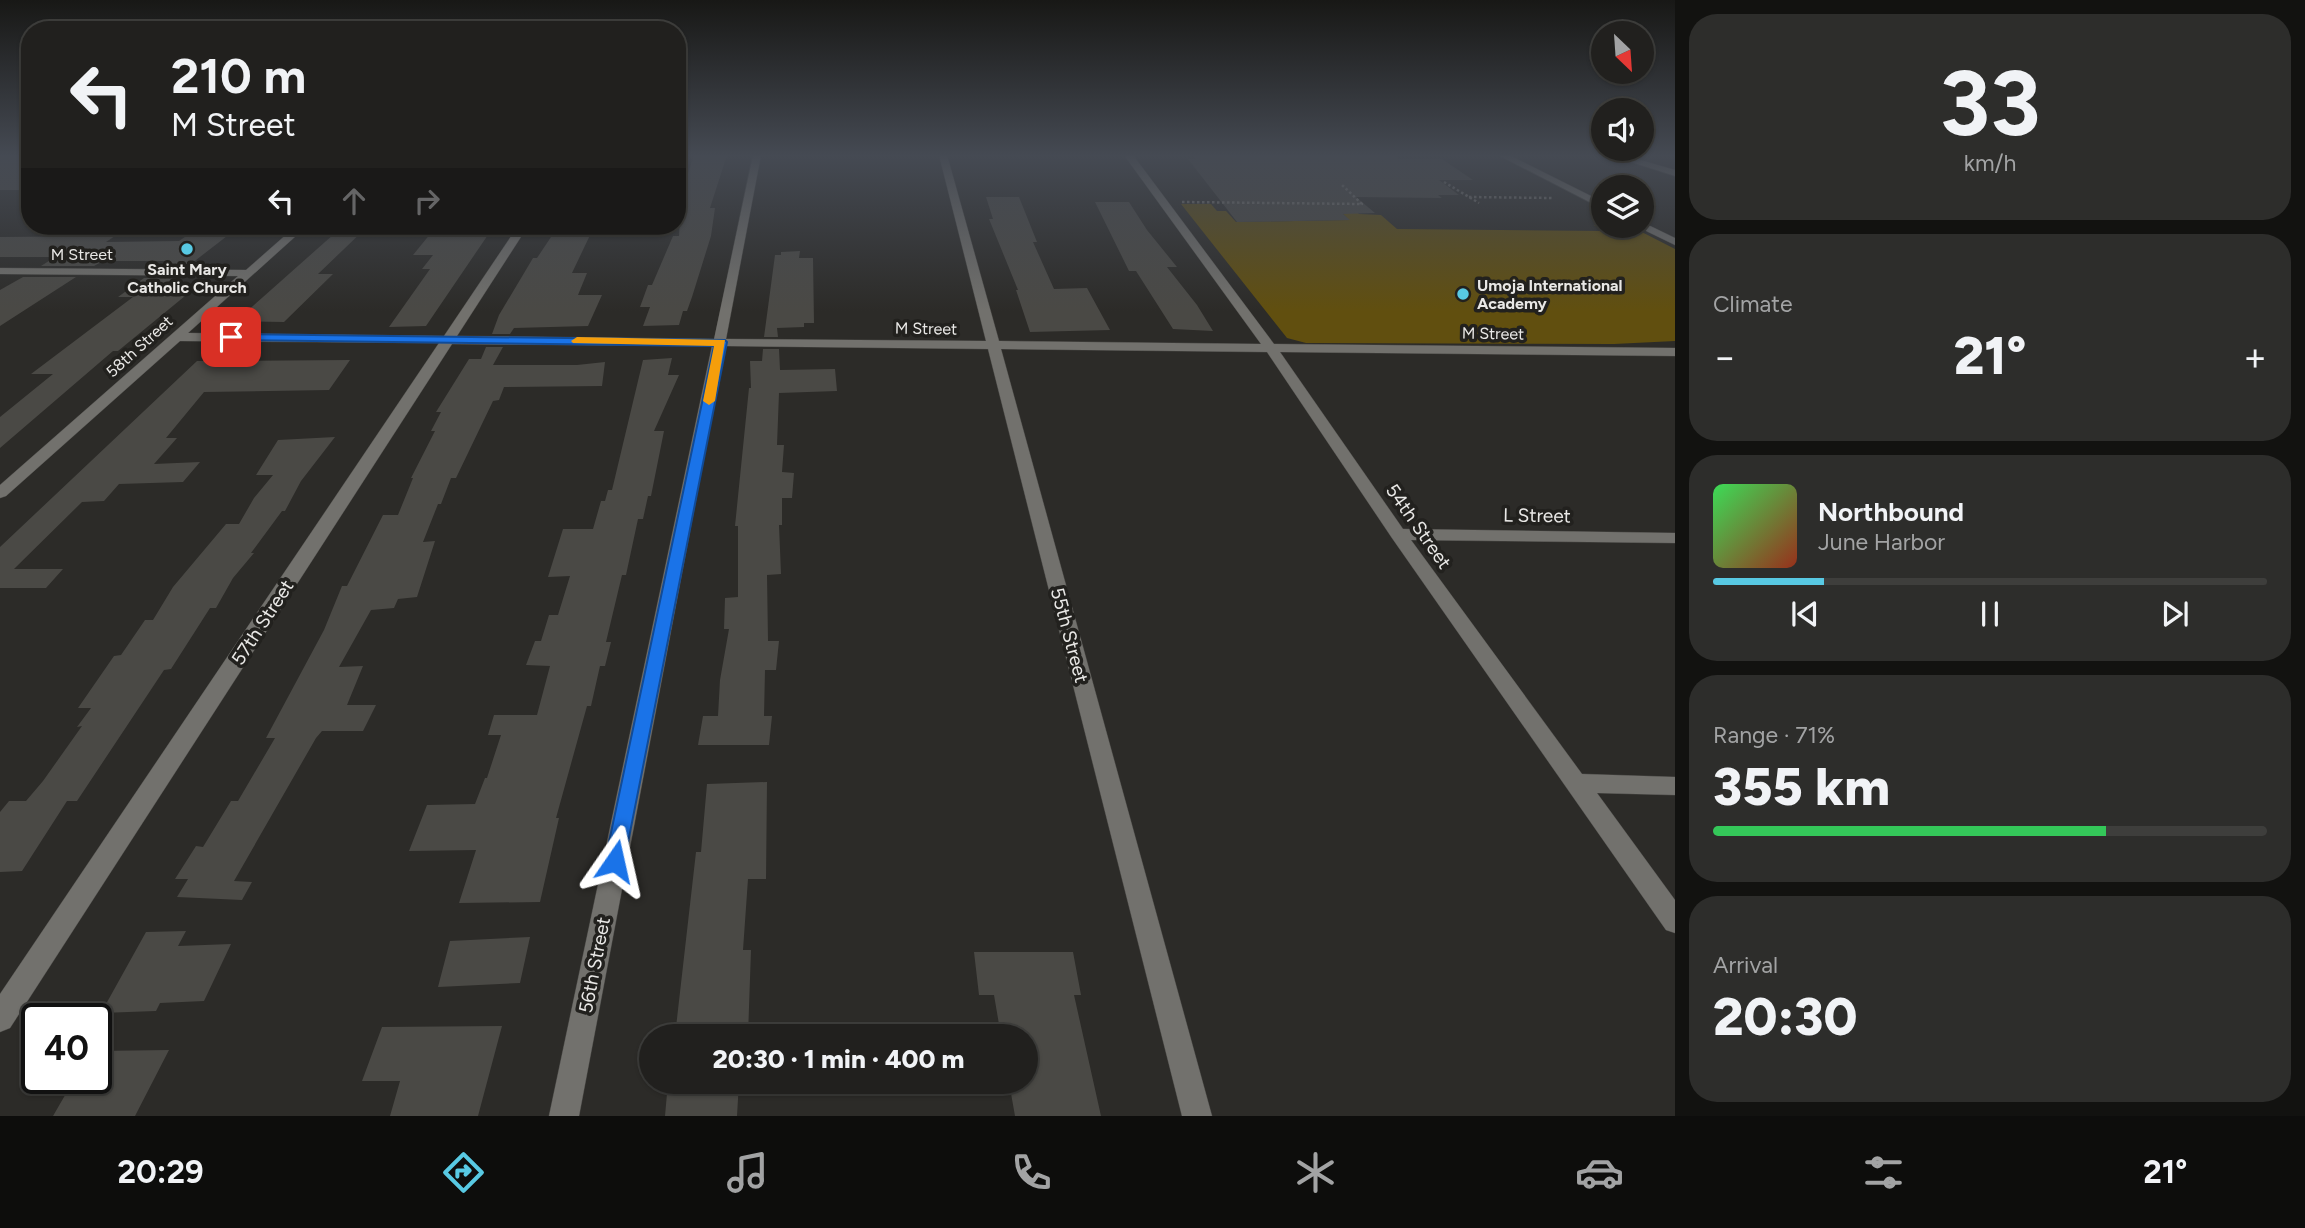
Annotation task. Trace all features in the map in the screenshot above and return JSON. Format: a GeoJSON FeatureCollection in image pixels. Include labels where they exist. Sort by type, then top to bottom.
{"type":"FeatureCollection","features":[{"type":"Feature","properties":{"kind":"street","name":"56th Street"},"geometry":{"type":"LineString","coordinates":[[564,1116],[747,207]]}},
{"type":"Feature","properties":{"kind":"street","name":"55th Street"},"geometry":{"type":"LineString","coordinates":[[957,207],[1197,1116]]}},
{"type":"Feature","properties":{"kind":"street","name":"54th Street"},"geometry":{"type":"LineString","coordinates":[[1167,207],[1270,347],[1398,534],[1675,921]]}},
{"type":"Feature","properties":{"kind":"street"},"geometry":{"type":"LineString","coordinates":[[1654,231],[1675,242]]}},
{"type":"Feature","properties":{"kind":"street","name":"58th Street"},"geometry":{"type":"LineString","coordinates":[[0,493],[292,235]]}},
{"type":"Feature","properties":{"kind":"street","name":"57th Street"},"geometry":{"type":"LineString","coordinates":[[0,1018],[517,235]]}},
{"type":"Feature","properties":{"kind":"street","name":"M Street"},"geometry":{"type":"LineString","coordinates":[[0,271],[248,273]]}},
{"type":"Feature","properties":{"kind":"street","name":"M Street"},"geometry":{"type":"LineString","coordinates":[[177,337],[1675,352]]}},
{"type":"Feature","properties":{"kind":"street","name":"L Street"},"geometry":{"type":"LineString","coordinates":[[1398,534],[1675,538]]}},
{"type":"Feature","properties":{"kind":"street"},"geometry":{"type":"LineString","coordinates":[[1576,783],[1675,786]]}},
{"type":"Feature","properties":{"kind":"shaded area","name":"Umoja International Academy"},"geometry":{"type":"Polygon","coordinates":[[[1183,207],[1214,207],[1217,211],[1226,211],[1236,222],[1349,220],[1343,214],[1355,210],[1359,214],[1381,215],[1397,229],[1591,231],[1591,238],[1653,238],[1675,249],[1675,341],[1614,344],[1306,343],[1287,338],[1183,207]]]}},
{"type":"Feature","properties":{"kind":"building"},"geometry":{"type":"Polygon","coordinates":[[[686,207],[715,208],[711,236],[687,311],[683,311],[679,325],[643,326],[650,307],[640,307],[648,285],[652,285],[673,236],[686,235],[686,207]]]}},
{"type":"Feature","properties":{"kind":"building"},"geometry":{"type":"Polygon","coordinates":[[[989,207],[1023,207],[1037,242],[1033,242],[1054,289],[1087,288],[1110,330],[1030,332],[1018,290],[989,219],[993,219],[989,207]]]}},
{"type":"Feature","properties":{"kind":"building"},"geometry":{"type":"Polygon","coordinates":[[[1098,207],[1132,207],[1177,267],[1167,267],[1197,305],[1213,331],[1173,329],[1136,271],[1129,271],[1098,207]]]}},
{"type":"Feature","properties":{"kind":"building"},"geometry":{"type":"Polygon","coordinates":[[[1225,207],[1368,207],[1375,213],[1343,214],[1350,220],[1237,222],[1225,207]]]}},
{"type":"Feature","properties":{"kind":"building"},"geometry":{"type":"Polygon","coordinates":[[[188,235],[228,235],[187,267],[159,267],[167,261],[103,261],[94,266],[41,266],[55,257],[0,257],[0,237],[115,236],[106,242],[179,241],[188,235]]]}},
{"type":"Feature","properties":{"kind":"building"},"geometry":{"type":"Polygon","coordinates":[[[333,235],[359,235],[318,274],[333,274],[284,322],[236,321],[333,235]]]}},
{"type":"Feature","properties":{"kind":"building"},"geometry":{"type":"Polygon","coordinates":[[[429,235],[488,235],[426,326],[389,327],[430,269],[422,269],[433,255],[413,255],[429,235]]]}},
{"type":"Feature","properties":{"kind":"building"},"geometry":{"type":"Polygon","coordinates":[[[552,235],[590,235],[572,273],[587,273],[578,295],[602,295],[588,326],[514,328],[510,334],[492,334],[499,315],[533,258],[537,258],[552,235]]]}},
{"type":"Feature","properties":{"kind":"building"},"geometry":{"type":"Polygon","coordinates":[[[800,251],[799,258],[813,258],[814,323],[804,323],[804,327],[777,328],[778,337],[764,337],[775,255],[800,251]]]}},
{"type":"Feature","properties":{"kind":"building"},"geometry":{"type":"Polygon","coordinates":[[[23,277],[76,277],[0,326],[0,290],[23,277]]]}},
{"type":"Feature","properties":{"kind":"building"},"geometry":{"type":"Polygon","coordinates":[[[144,278],[173,278],[162,287],[196,287],[118,351],[113,351],[0,448],[0,417],[53,374],[31,374],[133,297],[118,297],[144,278]]]}},
{"type":"Feature","properties":{"kind":"building"},"geometry":{"type":"Polygon","coordinates":[[[486,347],[503,347],[493,365],[577,365],[605,362],[602,386],[504,387],[499,400],[493,401],[456,478],[451,478],[441,504],[438,504],[423,542],[435,541],[417,597],[398,599],[394,608],[371,610],[339,667],[363,666],[347,705],[376,705],[363,731],[322,731],[316,738],[234,881],[252,882],[242,900],[177,897],[188,879],[175,879],[196,846],[203,847],[231,801],[238,801],[275,738],[266,738],[324,630],[342,586],[347,586],[383,515],[398,515],[411,478],[435,431],[431,431],[441,412],[436,412],[469,359],[481,359],[486,347]]]}},
{"type":"Feature","properties":{"kind":"building"},"geometry":{"type":"Polygon","coordinates":[[[763,349],[779,349],[780,370],[835,369],[837,391],[779,393],[777,445],[784,445],[782,472],[794,473],[792,498],[782,498],[782,525],[779,525],[781,574],[767,575],[768,641],[779,641],[776,670],[765,670],[764,716],[772,716],[769,745],[698,745],[703,716],[718,716],[720,680],[729,629],[724,629],[725,598],[738,597],[738,526],[735,526],[751,388],[750,361],[762,361],[763,349]]]}},
{"type":"Feature","properties":{"kind":"building"},"geometry":{"type":"Polygon","coordinates":[[[672,358],[668,375],[679,375],[654,431],[664,431],[651,496],[648,496],[643,519],[638,519],[626,575],[622,575],[606,642],[611,642],[605,666],[600,666],[591,706],[587,706],[556,818],[559,818],[540,902],[459,903],[476,850],[409,851],[427,805],[475,804],[501,735],[488,735],[494,715],[537,715],[550,666],[526,665],[535,641],[541,641],[549,615],[558,615],[570,576],[548,577],[563,529],[593,529],[601,501],[605,501],[608,490],[612,490],[643,360],[672,358]]]}},
{"type":"Feature","properties":{"kind":"building"},"geometry":{"type":"Polygon","coordinates":[[[350,360],[329,390],[204,392],[166,438],[177,438],[154,464],[200,462],[183,482],[119,484],[104,501],[82,502],[14,569],[63,569],[46,588],[0,588],[0,547],[197,361],[350,360]]]}},
{"type":"Feature","properties":{"kind":"building"},"geometry":{"type":"Polygon","coordinates":[[[335,437],[301,481],[285,511],[282,511],[251,553],[254,553],[233,578],[216,608],[210,608],[171,669],[164,670],[77,801],[67,801],[22,871],[0,872],[0,812],[9,801],[26,801],[43,781],[82,726],[77,727],[91,708],[78,708],[114,656],[121,655],[145,620],[153,620],[173,587],[226,524],[239,524],[254,498],[273,475],[256,475],[278,440],[335,437]]]}},
{"type":"Feature","properties":{"kind":"building"},"geometry":{"type":"Polygon","coordinates":[[[767,782],[766,879],[748,879],[743,950],[751,950],[748,1024],[676,1024],[696,852],[701,852],[707,784],[767,782]]]}},
{"type":"Feature","properties":{"kind":"building"},"geometry":{"type":"Polygon","coordinates":[[[186,931],[178,946],[231,944],[204,1001],[160,1003],[156,1011],[112,1013],[112,1003],[107,1003],[146,932],[186,931]]]}},
{"type":"Feature","properties":{"kind":"building"},"geometry":{"type":"Polygon","coordinates":[[[530,937],[520,983],[438,987],[450,941],[530,937]]]}},
{"type":"Feature","properties":{"kind":"building"},"geometry":{"type":"Polygon","coordinates":[[[974,952],[1073,952],[1081,995],[1074,995],[1101,1116],[1015,1116],[1011,1094],[1038,1094],[1038,1024],[999,1024],[994,995],[979,995],[974,952]]]}},
{"type":"Feature","properties":{"kind":"building"},"geometry":{"type":"Polygon","coordinates":[[[502,1026],[478,1116],[390,1116],[400,1081],[362,1081],[382,1027],[502,1026]]]}},
{"type":"Feature","properties":{"kind":"building"},"geometry":{"type":"Polygon","coordinates":[[[169,1050],[135,1116],[53,1116],[66,1094],[112,1094],[112,1051],[169,1050]]]}},
{"type":"Feature","properties":{"kind":"building"},"geometry":{"type":"Polygon","coordinates":[[[667,1094],[738,1094],[737,1116],[665,1116],[667,1094]]]}},
{"type":"Feature","properties":{"kind":"slow traffic"},"geometry":{"type":"LineString","coordinates":[[577,341],[721,342],[709,401]]}},
{"type":"Feature","properties":{"kind":"place","name":"Saint Mary Catholic Church"},"geometry":{"type":"Point","coordinates":[187,249]}},
{"type":"Feature","properties":{"kind":"place","name":"Umoja International Academy"},"geometry":{"type":"Point","coordinates":[1463,294]}},
{"type":"Feature","properties":{"kind":"route"},"geometry":{"type":"LineString","coordinates":[[231,337],[721,342],[615,861]]}}]}
